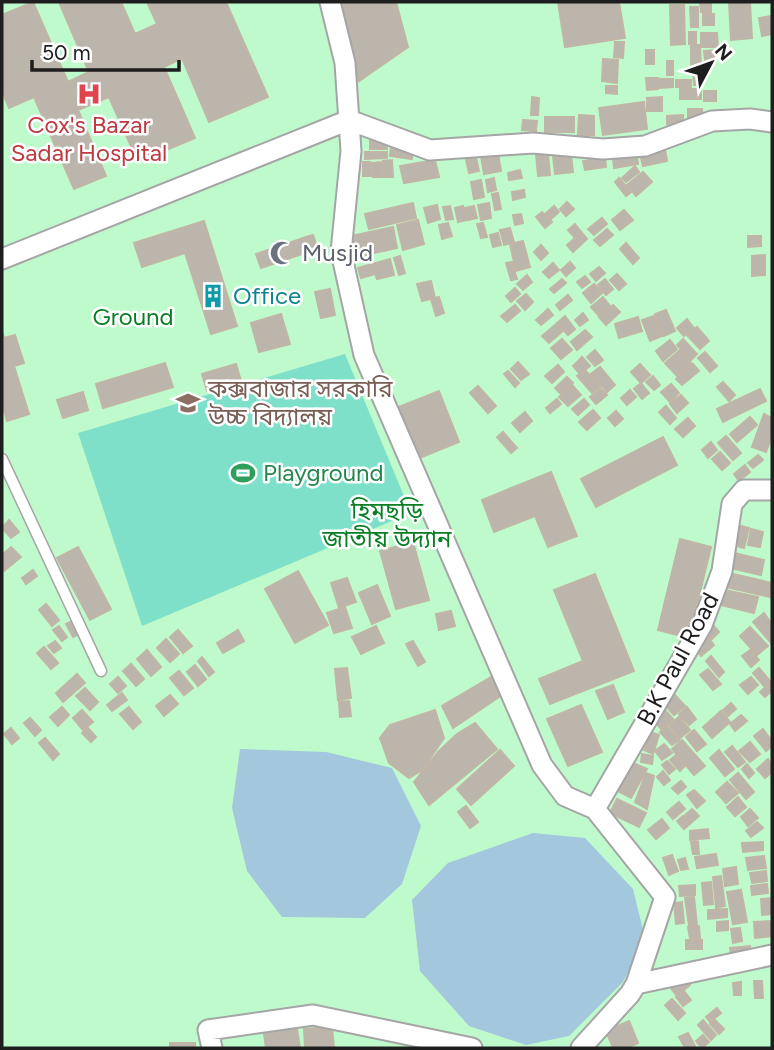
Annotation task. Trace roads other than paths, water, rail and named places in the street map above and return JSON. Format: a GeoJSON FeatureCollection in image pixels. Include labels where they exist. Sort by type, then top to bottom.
{"type":"FeatureCollection","features":[{"type":"Feature","properties":{"kind":"street"},"geometry":{"type":"LineString","coordinates":[[330,2],[345,63],[352,151],[341,252],[364,355],[542,765],[565,796],[595,809],[665,897],[630,995],[580,1048]]}},
{"type":"Feature","properties":{"kind":"street"},"geometry":{"type":"LineString","coordinates":[[2,259],[349,120],[430,149],[533,143],[603,149],[645,146],[712,121],[750,119],[772,122]]}},
{"type":"Feature","properties":{"kind":"street","name":"B.K Paul Road"},"geometry":{"type":"LineString","coordinates":[[595,809],[702,625],[722,571],[732,504],[744,490],[772,490]]}},
{"type":"Feature","properties":{"kind":"street"},"geometry":{"type":"LineString","coordinates":[[636,984],[772,955]]}},
{"type":"Feature","properties":{"kind":"street"},"geometry":{"type":"LineString","coordinates":[[212,1048],[208,1030],[313,1015],[472,1048]]}},
{"type":"Feature","properties":{"kind":"lane"},"geometry":{"type":"LineString","coordinates":[[2,459],[100,671]]}},
{"type":"Feature","properties":{"kind":"water"},"geometry":{"type":"Polygon","coordinates":[[[240,749],[326,752],[392,768],[421,826],[402,884],[365,918],[282,917],[247,871],[232,808],[240,749]]]}},
{"type":"Feature","properties":{"kind":"water"},"geometry":{"type":"Polygon","coordinates":[[[533,833],[585,838],[633,889],[645,938],[623,982],[569,1036],[526,1045],[469,1026],[420,971],[412,900],[448,863],[533,833]]]}},
{"type":"Feature","properties":{"kind":"place","name":"Cox's Bazar Sadar Hospital"},"geometry":{"type":"Point","coordinates":[89,94]}},
{"type":"Feature","properties":{"kind":"place","name":"Musjid"},"geometry":{"type":"Point","coordinates":[282,253]}},
{"type":"Feature","properties":{"kind":"place","name":"Office"},"geometry":{"type":"Point","coordinates":[213,296]}},
{"type":"Feature","properties":{"kind":"place","name":"কক্সবাজার সরকারি উচ্চ বিদ্যালয়"},"geometry":{"type":"Point","coordinates":[188,403]}},
{"type":"Feature","properties":{"kind":"place","name":"Playground"},"geometry":{"type":"Point","coordinates":[243,473]}},
{"type":"Feature","properties":{"kind":"park label","name":"Ground"},"geometry":{"type":"Point","coordinates":[133,317]}},
{"type":"Feature","properties":{"kind":"park label","name":"হিমছড়ি জাতীয় উদ্যান"},"geometry":{"type":"Point","coordinates":[387,525]}}]}
